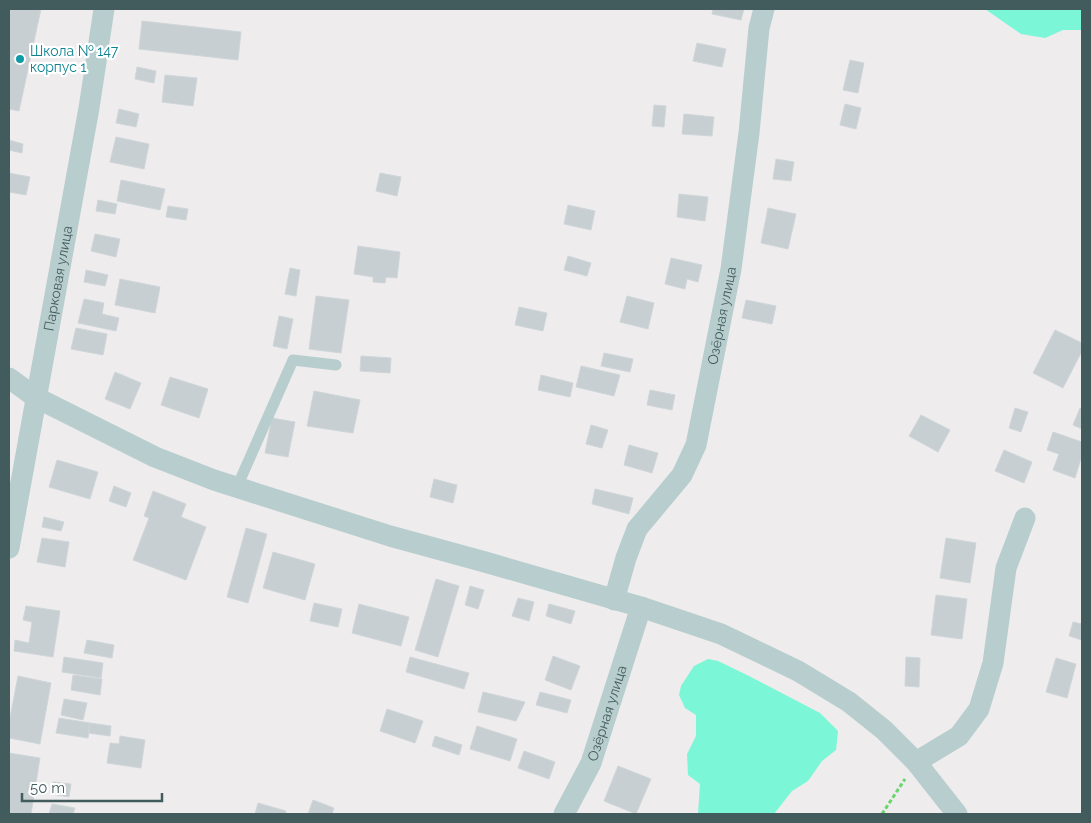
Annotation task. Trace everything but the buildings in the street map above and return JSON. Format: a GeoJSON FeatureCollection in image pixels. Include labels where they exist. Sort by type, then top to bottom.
{"type":"FeatureCollection","features":[{"type":"Feature","properties":{"kind":"street","name":"Парковая улица"},"geometry":{"type":"LineString","coordinates":[[9,548],[89,108],[104,9]]}},
{"type":"Feature","properties":{"kind":"street","name":"Озёрная улица"},"geometry":{"type":"LineString","coordinates":[[614,600],[626,558],[637,529],[682,475],[696,445],[731,269],[749,133],[759,28],[764,9]]}},
{"type":"Feature","properties":{"kind":"street"},"geometry":{"type":"LineString","coordinates":[[9,378],[36,397],[155,457],[214,480],[390,536],[641,607],[721,634],[798,671],[849,702],[884,730],[916,762],[957,814]]}},
{"type":"Feature","properties":{"kind":"street"},"geometry":{"type":"LineString","coordinates":[[916,762],[959,736],[979,709],[993,663],[1006,568],[1025,518]]}},
{"type":"Feature","properties":{"kind":"street","name":"Озёрная улица"},"geometry":{"type":"LineString","coordinates":[[564,814],[591,763],[641,607]]}},
{"type":"Feature","properties":{"kind":"lane"},"geometry":{"type":"LineString","coordinates":[[237,486],[293,360],[336,365]]}},
{"type":"Feature","properties":{"kind":"path"},"geometry":{"type":"LineString","coordinates":[[882,814],[916,762]]}},
{"type":"Feature","properties":{"kind":"shaded area"},"geometry":{"type":"Polygon","coordinates":[[[985,9],[1082,9],[1082,30],[1063,30],[1045,38],[1021,34],[985,9]]]}},
{"type":"Feature","properties":{"kind":"shaded area"},"geometry":{"type":"Polygon","coordinates":[[[708,659],[718,661],[820,713],[838,731],[836,750],[822,761],[808,781],[792,791],[774,814],[698,814],[700,784],[688,775],[687,754],[696,736],[696,715],[685,708],[679,695],[681,686],[694,666],[708,659]]]}},
{"type":"Feature","properties":{"kind":"place","name":"Школа № 147 корпус 1"},"geometry":{"type":"Point","coordinates":[20,59]}}]}
